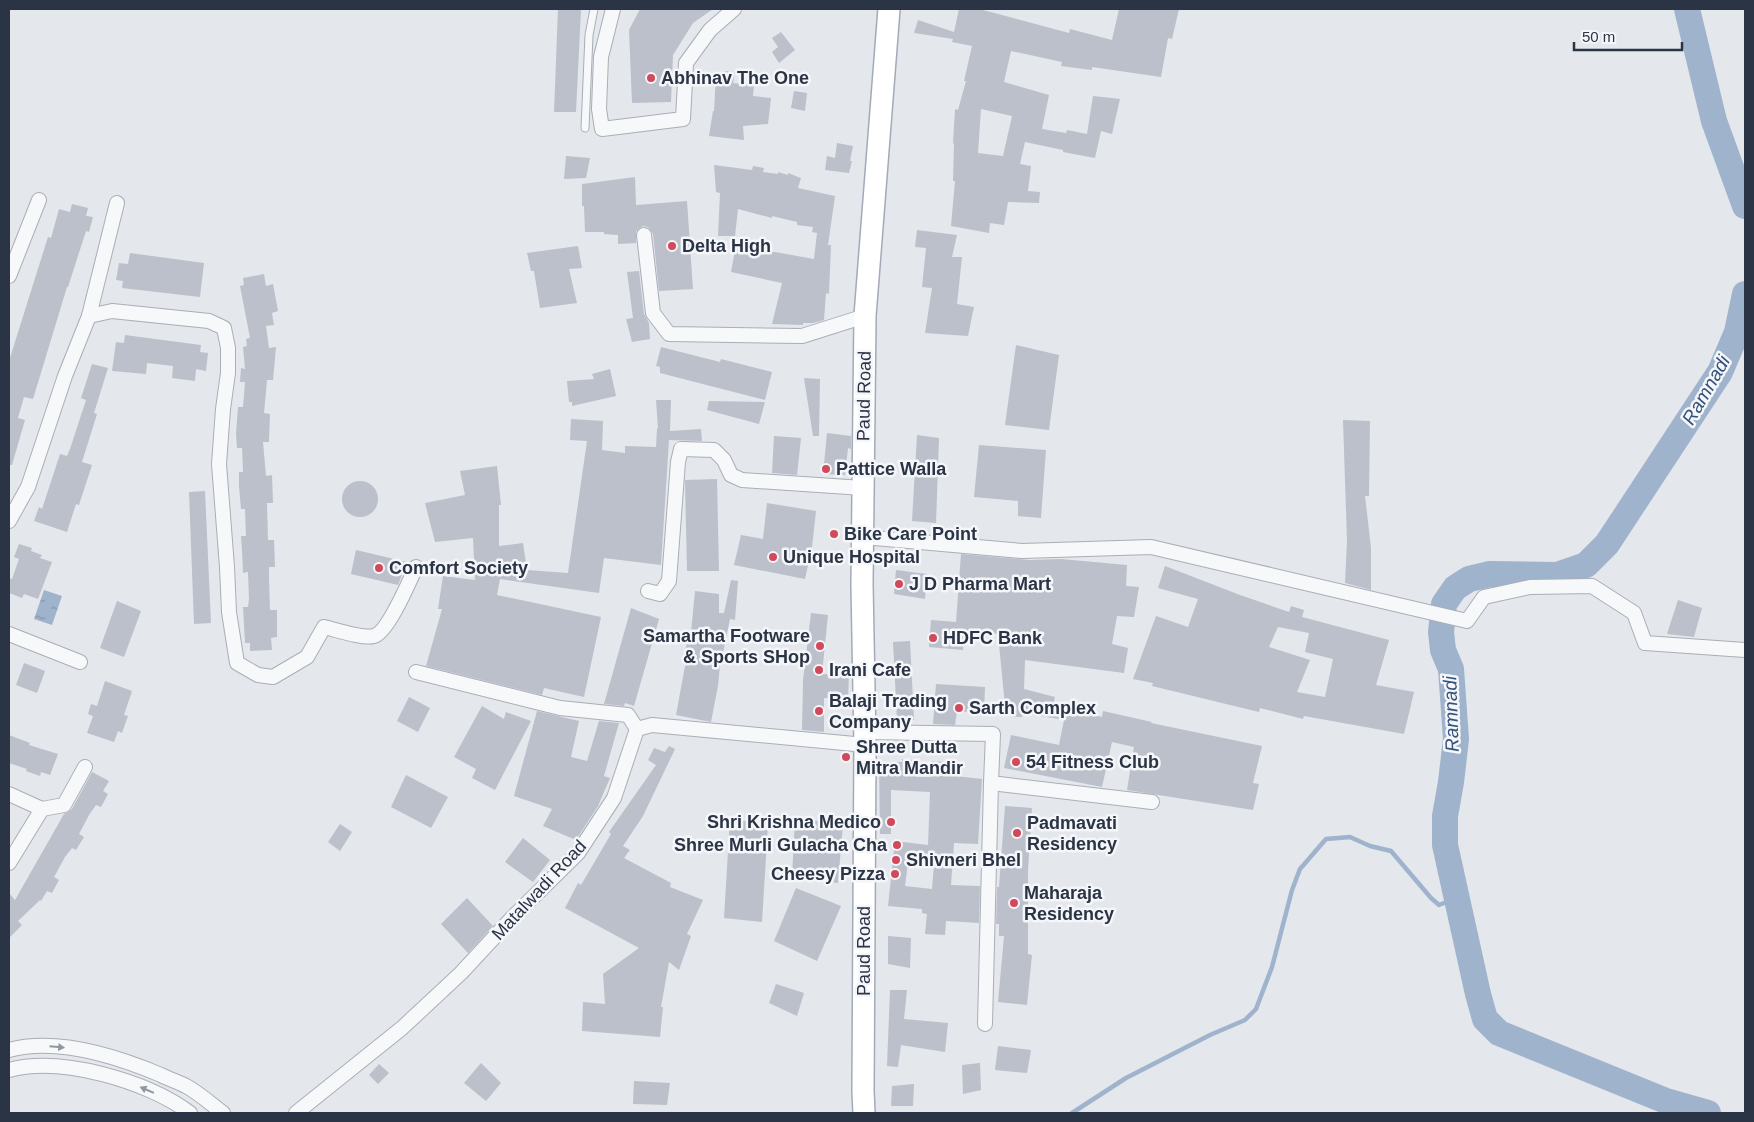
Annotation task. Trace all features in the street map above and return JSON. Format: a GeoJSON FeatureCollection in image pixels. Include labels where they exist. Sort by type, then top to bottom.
{"type":"FeatureCollection","features":[{"type":"Feature","properties":{"kind":"main road","name":"Paud Road"},"geometry":{"type":"LineString","coordinates":[[864,1112],[865,739],[862,537],[865,316],[889,9]]}},
{"type":"Feature","properties":{"kind":"street"},"geometry":{"type":"LineString","coordinates":[[613,9],[600,57],[599,109],[602,129],[683,119],[686,63],[710,30],[734,9]]}},
{"type":"Feature","properties":{"kind":"street"},"geometry":{"type":"LineString","coordinates":[[9,276],[39,200]]}},
{"type":"Feature","properties":{"kind":"street"},"geometry":{"type":"LineString","coordinates":[[9,521],[28,487],[65,376],[88,316],[117,203]]}},
{"type":"Feature","properties":{"kind":"street"},"geometry":{"type":"LineString","coordinates":[[644,235],[654,313],[669,334],[802,336],[865,316]]}},
{"type":"Feature","properties":{"kind":"street"},"geometry":{"type":"LineString","coordinates":[[88,316],[112,311],[209,321],[224,328],[228,348],[228,373],[219,464],[229,612],[237,662],[258,675],[273,678],[307,657],[324,627],[361,636],[374,636],[386,628],[416,568]]}},
{"type":"Feature","properties":{"kind":"street"},"geometry":{"type":"LineString","coordinates":[[648,591],[660,594],[669,581],[678,462],[681,449],[714,450],[724,460],[732,474],[742,480],[863,488]]}},
{"type":"Feature","properties":{"kind":"street"},"geometry":{"type":"LineString","coordinates":[[862,537],[1022,550],[1151,547],[1467,621],[1484,597],[1530,587],[1592,586],[1634,613],[1645,642],[1745,650]]}},
{"type":"Feature","properties":{"kind":"street"},"geometry":{"type":"LineString","coordinates":[[9,634],[80,662]]}},
{"type":"Feature","properties":{"kind":"street"},"geometry":{"type":"LineString","coordinates":[[416,672],[560,708],[628,715],[637,729],[652,725],[865,739],[993,734],[985,1024]]}},
{"type":"Feature","properties":{"kind":"street","name":"Matalwadi Road"},"geometry":{"type":"LineString","coordinates":[[296,1113],[402,1028],[461,973],[512,918],[578,853],[614,798],[637,729]]}},
{"type":"Feature","properties":{"kind":"street"},"geometry":{"type":"LineString","coordinates":[[9,794],[42,809],[64,805],[85,767]]}},
{"type":"Feature","properties":{"kind":"street"},"geometry":{"type":"LineString","coordinates":[[991,783],[1152,802]]}},
{"type":"Feature","properties":{"kind":"street"},"geometry":{"type":"LineString","coordinates":[[9,863],[42,809]]}},
{"type":"Feature","properties":{"kind":"street"},"geometry":{"type":"LineString","coordinates":[[9,1050],[20,1047],[46,1046],[79,1049],[110,1056],[186,1086],[223,1113]]}},
{"type":"Feature","properties":{"kind":"street"},"geometry":{"type":"LineString","coordinates":[[9,1070],[22,1067],[45,1066],[76,1068],[104,1075],[176,1103],[190,1113]]}},
{"type":"Feature","properties":{"kind":"lane"},"geometry":{"type":"LineString","coordinates":[[585,128],[589,35],[594,9]]}},
{"type":"Feature","properties":{"kind":"water"},"geometry":{"type":"Polygon","coordinates":[[[44,590],[62,596],[52,625],[34,619],[44,590]]]}},
{"type":"Feature","properties":{"kind":"building"},"geometry":{"type":"Polygon","coordinates":[[[558,9],[581,9],[576,112],[554,112],[558,9]]]}},
{"type":"Feature","properties":{"kind":"building","name":"Abhinav The One"},"geometry":{"type":"Polygon","coordinates":[[[640,9],[713,9],[693,23],[673,55],[671,102],[632,103],[629,30],[640,9]]]}},
{"type":"Feature","properties":{"kind":"building"},"geometry":{"type":"Polygon","coordinates":[[[959,9],[983,9],[1069,33],[1070,29],[1112,40],[1119,9],[1179,9],[1172,39],[1168,38],[1161,77],[1092,67],[1092,70],[1061,66],[1062,62],[1011,51],[1004,82],[1049,95],[1042,129],[1066,133],[1067,130],[1087,134],[1093,96],[1120,99],[1112,134],[1101,131],[1095,158],[1025,142],[1020,164],[1031,166],[1028,191],[1040,192],[1039,203],[1008,202],[1004,225],[990,223],[989,233],[951,226],[955,181],[953,181],[953,143],[955,109],[958,110],[966,81],[964,81],[972,46],[952,42],[953,39],[914,33],[918,20],[954,32],[959,9]],[[981,109],[978,153],[1003,156],[1012,116],[981,109]]]}},
{"type":"Feature","properties":{"kind":"building"},"geometry":{"type":"Polygon","coordinates":[[[781,32],[795,50],[779,63],[772,52],[778,47],[772,38],[781,32]]]}},
{"type":"Feature","properties":{"kind":"building"},"geometry":{"type":"Polygon","coordinates":[[[726,71],[735,72],[733,83],[754,85],[753,96],[771,98],[768,124],[743,126],[744,140],[709,136],[714,111],[716,74],[726,71]]]}},
{"type":"Feature","properties":{"kind":"building"},"geometry":{"type":"Polygon","coordinates":[[[794,91],[807,93],[805,111],[791,108],[794,91]]]}},
{"type":"Feature","properties":{"kind":"building"},"geometry":{"type":"Polygon","coordinates":[[[837,143],[853,146],[849,173],[825,170],[827,156],[835,158],[837,143]]]}},
{"type":"Feature","properties":{"kind":"building"},"geometry":{"type":"Polygon","coordinates":[[[566,156],[590,158],[586,178],[564,179],[566,156]]]}},
{"type":"Feature","properties":{"kind":"building"},"geometry":{"type":"Polygon","coordinates":[[[714,165],[752,170],[753,166],[764,168],[763,172],[778,174],[778,172],[788,175],[788,173],[801,178],[798,188],[835,196],[828,245],[831,245],[829,294],[826,293],[824,320],[803,323],[803,325],[772,324],[782,283],[731,272],[736,245],[814,259],[817,233],[812,232],[813,227],[797,225],[797,222],[738,209],[735,236],[718,236],[720,193],[716,192],[714,165]]]}},
{"type":"Feature","properties":{"kind":"building"},"geometry":{"type":"Polygon","coordinates":[[[635,177],[636,205],[687,201],[693,289],[659,291],[653,234],[648,227],[643,226],[636,231],[636,243],[618,244],[618,235],[604,234],[604,232],[585,232],[582,184],[635,177]]]}},
{"type":"Feature","properties":{"kind":"building"},"geometry":{"type":"Polygon","coordinates":[[[72,204],[88,208],[86,216],[93,217],[89,232],[86,231],[67,287],[33,399],[24,397],[18,418],[25,420],[12,465],[9,465],[9,361],[48,237],[51,238],[59,209],[70,212],[72,204]]]}},
{"type":"Feature","properties":{"kind":"building"},"geometry":{"type":"Polygon","coordinates":[[[917,230],[957,235],[952,257],[962,257],[957,304],[974,307],[968,336],[925,333],[932,288],[922,287],[926,248],[915,247],[917,230]]]}},
{"type":"Feature","properties":{"kind":"building"},"geometry":{"type":"Polygon","coordinates":[[[578,246],[582,268],[569,269],[577,303],[540,308],[534,271],[531,271],[527,253],[578,246]]]}},
{"type":"Feature","properties":{"kind":"building"},"geometry":{"type":"Polygon","coordinates":[[[130,253],[204,263],[200,297],[122,288],[123,281],[116,280],[119,263],[128,264],[130,253]]]}},
{"type":"Feature","properties":{"kind":"building"},"geometry":{"type":"Polygon","coordinates":[[[639,271],[644,314],[649,323],[650,339],[632,342],[626,319],[633,318],[627,272],[639,271]]]}},
{"type":"Feature","properties":{"kind":"building"},"geometry":{"type":"Polygon","coordinates":[[[264,274],[266,286],[273,284],[278,311],[272,313],[274,325],[266,326],[269,348],[276,347],[273,380],[267,380],[264,413],[270,414],[269,442],[263,442],[266,476],[272,475],[273,503],[267,503],[268,540],[274,540],[275,567],[269,567],[269,579],[270,610],[277,610],[277,637],[271,638],[272,650],[250,651],[250,643],[245,643],[243,607],[248,607],[249,599],[248,572],[243,573],[241,536],[246,536],[245,509],[241,509],[239,486],[239,472],[243,472],[242,448],[237,448],[236,434],[238,407],[243,407],[245,382],[240,382],[241,368],[245,369],[243,347],[247,346],[246,339],[250,338],[240,286],[244,285],[243,278],[264,274]]]}},
{"type":"Feature","properties":{"kind":"building"},"geometry":{"type":"Polygon","coordinates":[[[125,335],[201,345],[200,352],[208,353],[206,371],[196,369],[195,381],[172,378],[173,366],[147,363],[146,374],[112,371],[116,342],[124,343],[125,335]]]}},
{"type":"Feature","properties":{"kind":"building"},"geometry":{"type":"Polygon","coordinates":[[[1016,345],[1059,355],[1049,430],[1005,425],[1016,345]]]}},
{"type":"Feature","properties":{"kind":"building"},"geometry":{"type":"Polygon","coordinates":[[[661,347],[720,362],[721,359],[772,372],[765,400],[660,373],[660,367],[656,366],[661,347]]]}},
{"type":"Feature","properties":{"kind":"building"},"geometry":{"type":"Polygon","coordinates":[[[92,364],[108,368],[94,413],[97,414],[82,462],[92,465],[79,505],[76,504],[67,532],[34,521],[39,507],[42,509],[60,454],[67,456],[70,449],[86,400],[81,398],[92,364]]]}},
{"type":"Feature","properties":{"kind":"building"},"geometry":{"type":"Polygon","coordinates":[[[610,369],[616,396],[572,406],[572,402],[569,402],[567,381],[594,379],[592,374],[610,369]]]}},
{"type":"Feature","properties":{"kind":"building"},"geometry":{"type":"Polygon","coordinates":[[[804,378],[820,379],[819,436],[813,436],[804,378]]]}},
{"type":"Feature","properties":{"kind":"building"},"geometry":{"type":"Polygon","coordinates":[[[656,400],[671,400],[670,431],[701,429],[702,441],[669,440],[661,565],[604,558],[599,593],[500,579],[497,595],[601,617],[584,697],[544,688],[542,695],[426,666],[442,609],[438,609],[443,576],[475,580],[473,538],[435,542],[425,503],[465,495],[460,471],[497,466],[501,505],[499,505],[499,546],[523,543],[527,570],[568,573],[587,441],[570,440],[571,419],[603,421],[602,450],[625,453],[625,446],[656,447],[658,429],[656,400]]]}},
{"type":"Feature","properties":{"kind":"building"},"geometry":{"type":"Polygon","coordinates":[[[709,401],[765,402],[759,424],[707,410],[709,401]]]}},
{"type":"Feature","properties":{"kind":"building"},"geometry":{"type":"Polygon","coordinates":[[[1343,420],[1370,421],[1369,496],[1365,496],[1371,548],[1371,590],[1345,583],[1347,541],[1343,420]]]}},
{"type":"Feature","properties":{"kind":"building"},"geometry":{"type":"Polygon","coordinates":[[[827,433],[851,436],[851,449],[848,448],[845,475],[823,474],[827,433]]]}},
{"type":"Feature","properties":{"kind":"building"},"geometry":{"type":"Polygon","coordinates":[[[917,435],[939,438],[936,523],[912,521],[917,435]]]}},
{"type":"Feature","properties":{"kind":"building"},"geometry":{"type":"Polygon","coordinates":[[[774,436],[801,438],[797,475],[772,473],[774,436]]]}},
{"type":"Feature","properties":{"kind":"building"},"geometry":{"type":"Polygon","coordinates":[[[979,445],[1046,450],[1041,518],[1018,516],[1018,501],[974,497],[979,445]]]}},
{"type":"Feature","properties":{"kind":"building"},"geometry":{"type":"Polygon","coordinates":[[[717,479],[719,571],[687,571],[685,480],[717,479]]]}},
{"type":"Feature","properties":{"kind":"building"},"geometry":{"type":"Polygon","coordinates":[[[360,481],[367,482],[373,486],[377,492],[377,506],[373,512],[367,516],[360,517],[353,516],[347,512],[343,506],[342,499],[343,492],[347,486],[353,482],[360,481]]]}},
{"type":"Feature","properties":{"kind":"building"},"geometry":{"type":"Polygon","coordinates":[[[205,491],[211,623],[194,624],[189,492],[205,491]]]}},
{"type":"Feature","properties":{"kind":"building"},"geometry":{"type":"Polygon","coordinates":[[[767,503],[816,511],[812,547],[805,579],[734,565],[741,535],[763,539],[767,503]]]}},
{"type":"Feature","properties":{"kind":"building"},"geometry":{"type":"Polygon","coordinates":[[[19,544],[32,548],[31,551],[42,555],[40,558],[52,562],[38,599],[24,594],[22,598],[9,593],[9,578],[12,579],[19,559],[14,557],[19,544]]]}},
{"type":"Feature","properties":{"kind":"building","name":"Comfort Society"},"geometry":{"type":"Polygon","coordinates":[[[356,550],[407,562],[398,585],[351,574],[356,550]]]}},
{"type":"Feature","properties":{"kind":"building"},"geometry":{"type":"Polygon","coordinates":[[[961,554],[1030,560],[1061,559],[1127,565],[1126,586],[1139,587],[1134,617],[1117,616],[1112,644],[1128,648],[1124,673],[1025,660],[1024,689],[1055,697],[1053,705],[1102,717],[1103,711],[1262,746],[1253,783],[1259,784],[1253,810],[1127,790],[1134,747],[1112,742],[1102,787],[1004,768],[1011,735],[1059,745],[1064,720],[1023,713],[1022,717],[1006,716],[998,634],[964,632],[963,650],[929,647],[931,620],[956,622],[961,554]]]}},
{"type":"Feature","properties":{"kind":"building"},"geometry":{"type":"Polygon","coordinates":[[[1165,566],[1289,612],[1291,606],[1304,610],[1302,617],[1389,640],[1376,685],[1414,692],[1404,734],[1304,716],[1303,719],[1260,708],[1259,712],[1152,686],[1153,683],[1133,679],[1156,616],[1188,627],[1198,599],[1158,588],[1165,566]],[[1278,627],[1269,647],[1310,660],[1297,692],[1325,697],[1333,659],[1305,652],[1309,633],[1278,627]]]}},
{"type":"Feature","properties":{"kind":"building"},"geometry":{"type":"Polygon","coordinates":[[[896,570],[927,574],[925,599],[894,594],[896,570]]]}},
{"type":"Feature","properties":{"kind":"building"},"geometry":{"type":"Polygon","coordinates":[[[731,580],[738,581],[735,620],[730,619],[723,653],[721,653],[718,686],[711,722],[676,715],[689,631],[691,632],[695,591],[719,594],[719,613],[724,613],[731,580]]]}},
{"type":"Feature","properties":{"kind":"building"},"geometry":{"type":"Polygon","coordinates":[[[1678,600],[1702,608],[1694,637],[1667,634],[1678,600]]]}},
{"type":"Feature","properties":{"kind":"building"},"geometry":{"type":"Polygon","coordinates":[[[117,601],[141,611],[124,657],[100,648],[117,601]]]}},
{"type":"Feature","properties":{"kind":"building"},"geometry":{"type":"Polygon","coordinates":[[[631,608],[659,619],[634,706],[625,703],[624,706],[604,704],[631,608]]]}},
{"type":"Feature","properties":{"kind":"building"},"geometry":{"type":"Polygon","coordinates":[[[811,613],[828,615],[822,674],[849,675],[848,699],[824,698],[824,732],[802,730],[803,680],[811,613]]]}},
{"type":"Feature","properties":{"kind":"building"},"geometry":{"type":"Polygon","coordinates":[[[910,641],[914,720],[897,720],[893,642],[910,641]]]}},
{"type":"Feature","properties":{"kind":"building"},"geometry":{"type":"Polygon","coordinates":[[[24,663],[45,671],[37,693],[16,685],[24,663]]]}},
{"type":"Feature","properties":{"kind":"building"},"geometry":{"type":"Polygon","coordinates":[[[105,681],[132,691],[124,715],[128,716],[122,733],[118,731],[114,742],[87,733],[93,716],[88,714],[91,704],[97,706],[105,681]]]}},
{"type":"Feature","properties":{"kind":"building","name":"Sarth Complex"},"geometry":{"type":"Polygon","coordinates":[[[936,684],[985,687],[984,713],[957,711],[955,725],[933,724],[936,684]]]}},
{"type":"Feature","properties":{"kind":"building"},"geometry":{"type":"Polygon","coordinates":[[[409,697],[430,708],[418,732],[397,721],[409,697]]]}},
{"type":"Feature","properties":{"kind":"building"},"geometry":{"type":"Polygon","coordinates":[[[482,706],[504,719],[506,712],[531,721],[495,790],[472,778],[476,769],[454,757],[482,706]]]}},
{"type":"Feature","properties":{"kind":"building"},"geometry":{"type":"Polygon","coordinates":[[[537,711],[579,721],[571,757],[587,761],[599,721],[619,723],[604,776],[610,778],[598,806],[576,840],[543,826],[552,809],[514,796],[537,711]]]}},
{"type":"Feature","properties":{"kind":"building"},"geometry":{"type":"Polygon","coordinates":[[[9,735],[30,743],[29,745],[58,754],[50,775],[41,772],[40,776],[9,763],[9,735]]]}},
{"type":"Feature","properties":{"kind":"building"},"geometry":{"type":"Polygon","coordinates":[[[669,746],[675,749],[643,816],[623,846],[630,850],[624,858],[671,883],[670,887],[703,900],[687,934],[691,936],[679,970],[669,962],[661,1007],[663,1007],[660,1037],[582,1031],[583,1002],[605,1004],[603,974],[639,948],[565,908],[578,883],[581,885],[611,834],[609,832],[656,765],[648,760],[654,748],[665,752],[669,746]]]}},
{"type":"Feature","properties":{"kind":"building"},"geometry":{"type":"Polygon","coordinates":[[[902,759],[916,760],[917,777],[930,777],[931,761],[946,762],[946,775],[982,779],[978,844],[954,843],[951,885],[980,886],[979,923],[946,921],[945,935],[925,934],[927,914],[922,913],[922,909],[888,906],[895,841],[928,845],[930,792],[891,790],[891,834],[880,834],[879,762],[902,762],[902,759]],[[908,862],[905,886],[932,889],[934,864],[908,862]]]}},
{"type":"Feature","properties":{"kind":"building"},"geometry":{"type":"Polygon","coordinates":[[[92,772],[109,781],[103,791],[108,794],[101,807],[96,805],[89,815],[79,834],[84,837],[76,850],[72,848],[65,857],[54,877],[59,880],[52,893],[47,891],[41,901],[18,921],[22,925],[9,938],[9,893],[15,900],[64,814],[72,809],[92,772]]]}},
{"type":"Feature","properties":{"kind":"building"},"geometry":{"type":"Polygon","coordinates":[[[406,775],[448,797],[431,828],[391,807],[406,775]]]}},
{"type":"Feature","properties":{"kind":"building"},"geometry":{"type":"Polygon","coordinates":[[[1005,806],[1032,808],[1028,870],[1028,954],[1032,955],[1027,1005],[998,1002],[1004,936],[999,936],[999,924],[996,924],[997,887],[999,887],[1005,806]]]}},
{"type":"Feature","properties":{"kind":"building"},"geometry":{"type":"Polygon","coordinates":[[[795,818],[843,824],[838,883],[792,877],[795,818]]]}},
{"type":"Feature","properties":{"kind":"building"},"geometry":{"type":"Polygon","coordinates":[[[730,819],[768,824],[762,922],[724,918],[730,819]]]}},
{"type":"Feature","properties":{"kind":"building"},"geometry":{"type":"Polygon","coordinates":[[[340,824],[352,832],[340,851],[328,842],[340,824]]]}},
{"type":"Feature","properties":{"kind":"building"},"geometry":{"type":"Polygon","coordinates":[[[523,838],[550,860],[533,882],[505,862],[523,838]]]}},
{"type":"Feature","properties":{"kind":"building"},"geometry":{"type":"Polygon","coordinates":[[[796,888],[841,906],[817,961],[774,941],[796,888]]]}},
{"type":"Feature","properties":{"kind":"building"},"geometry":{"type":"Polygon","coordinates":[[[467,898],[493,926],[468,953],[441,924],[467,898]]]}},
{"type":"Feature","properties":{"kind":"building"},"geometry":{"type":"Polygon","coordinates":[[[888,936],[911,938],[910,968],[888,964],[888,936]]]}},
{"type":"Feature","properties":{"kind":"building"},"geometry":{"type":"Polygon","coordinates":[[[776,984],[804,993],[797,1016],[769,1003],[776,984]]]}},
{"type":"Feature","properties":{"kind":"building"},"geometry":{"type":"Polygon","coordinates":[[[890,990],[907,990],[904,1019],[948,1023],[945,1052],[901,1045],[898,1067],[887,1066],[890,990]]]}},
{"type":"Feature","properties":{"kind":"building"},"geometry":{"type":"Polygon","coordinates":[[[998,1046],[1031,1050],[1027,1073],[995,1070],[998,1046]]]}},
{"type":"Feature","properties":{"kind":"building"},"geometry":{"type":"Polygon","coordinates":[[[481,1063],[501,1083],[486,1101],[464,1083],[481,1063]]]}},
{"type":"Feature","properties":{"kind":"building"},"geometry":{"type":"Polygon","coordinates":[[[980,1063],[981,1090],[963,1094],[962,1065],[980,1063]]]}},
{"type":"Feature","properties":{"kind":"building"},"geometry":{"type":"Polygon","coordinates":[[[379,1064],[389,1073],[378,1084],[369,1075],[379,1064]]]}},
{"type":"Feature","properties":{"kind":"building"},"geometry":{"type":"Polygon","coordinates":[[[634,1081],[670,1083],[667,1105],[633,1104],[634,1081]]]}},
{"type":"Feature","properties":{"kind":"building"},"geometry":{"type":"Polygon","coordinates":[[[914,1084],[913,1106],[891,1106],[892,1086],[914,1084]]]}},
{"type":"Feature","properties":{"kind":"waterway","name":"Ramnadi"},"geometry":{"type":"LineString","coordinates":[[1687,9],[1714,121],[1745,206]]}},
{"type":"Feature","properties":{"kind":"waterway","name":"Ramnadi"},"geometry":{"type":"LineString","coordinates":[[1708,1113],[1666,1101],[1499,1033],[1485,1019],[1445,845],[1445,816],[1456,739],[1451,669],[1443,650],[1441,632],[1444,604],[1455,588],[1469,579],[1490,574],[1557,575],[1586,565],[1607,544],[1720,372],[1737,332],[1745,294]]}},
{"type":"Feature","properties":{"kind":"waterway"},"geometry":{"type":"LineString","coordinates":[[1072,1113],[1126,1078],[1210,1035],[1245,1020],[1256,1009],[1272,967],[1292,890],[1300,869],[1326,839],[1350,837],[1370,846],[1391,851],[1439,905],[1457,898]]}},
{"type":"Feature","properties":{"kind":"place","name":"Abhinav The One"},"geometry":{"type":"Point","coordinates":[651,78]}},
{"type":"Feature","properties":{"kind":"place","name":"Delta High"},"geometry":{"type":"Point","coordinates":[672,246]}},
{"type":"Feature","properties":{"kind":"place","name":"Pattice Walla"},"geometry":{"type":"Point","coordinates":[826,469]}},
{"type":"Feature","properties":{"kind":"place","name":"Bike Care Point"},"geometry":{"type":"Point","coordinates":[834,534]}},
{"type":"Feature","properties":{"kind":"place","name":"Unique Hospital"},"geometry":{"type":"Point","coordinates":[773,557]}},
{"type":"Feature","properties":{"kind":"place","name":"Comfort Society"},"geometry":{"type":"Point","coordinates":[379,568]}},
{"type":"Feature","properties":{"kind":"place","name":"J D Pharma Mart"},"geometry":{"type":"Point","coordinates":[899,584]}},
{"type":"Feature","properties":{"kind":"place","name":"HDFC Bank"},"geometry":{"type":"Point","coordinates":[933,638]}},
{"type":"Feature","properties":{"kind":"place","name":"Samartha Footware & Sports SHop"},"geometry":{"type":"Point","coordinates":[820,646]}},
{"type":"Feature","properties":{"kind":"place","name":"Irani Cafe"},"geometry":{"type":"Point","coordinates":[819,670]}},
{"type":"Feature","properties":{"kind":"place","name":"Sarth Complex"},"geometry":{"type":"Point","coordinates":[959,708]}},
{"type":"Feature","properties":{"kind":"place","name":"Balaji Trading Company"},"geometry":{"type":"Point","coordinates":[819,711]}},
{"type":"Feature","properties":{"kind":"place","name":"Shree Dutta Mitra Mandir"},"geometry":{"type":"Point","coordinates":[846,757]}},
{"type":"Feature","properties":{"kind":"place","name":"54 Fitness Club"},"geometry":{"type":"Point","coordinates":[1016,762]}},
{"type":"Feature","properties":{"kind":"place","name":"Shri Krishna Medico"},"geometry":{"type":"Point","coordinates":[891,822]}},
{"type":"Feature","properties":{"kind":"place","name":"Padmavati Residency"},"geometry":{"type":"Point","coordinates":[1017,833]}},
{"type":"Feature","properties":{"kind":"place","name":"Shree Murli Gulacha Cha"},"geometry":{"type":"Point","coordinates":[897,845]}},
{"type":"Feature","properties":{"kind":"place","name":"Shivneri Bhel"},"geometry":{"type":"Point","coordinates":[896,860]}},
{"type":"Feature","properties":{"kind":"place","name":"Cheesy Pizza"},"geometry":{"type":"Point","coordinates":[895,874]}},
{"type":"Feature","properties":{"kind":"place","name":"Maharaja Residency"},"geometry":{"type":"Point","coordinates":[1014,903]}}]}
